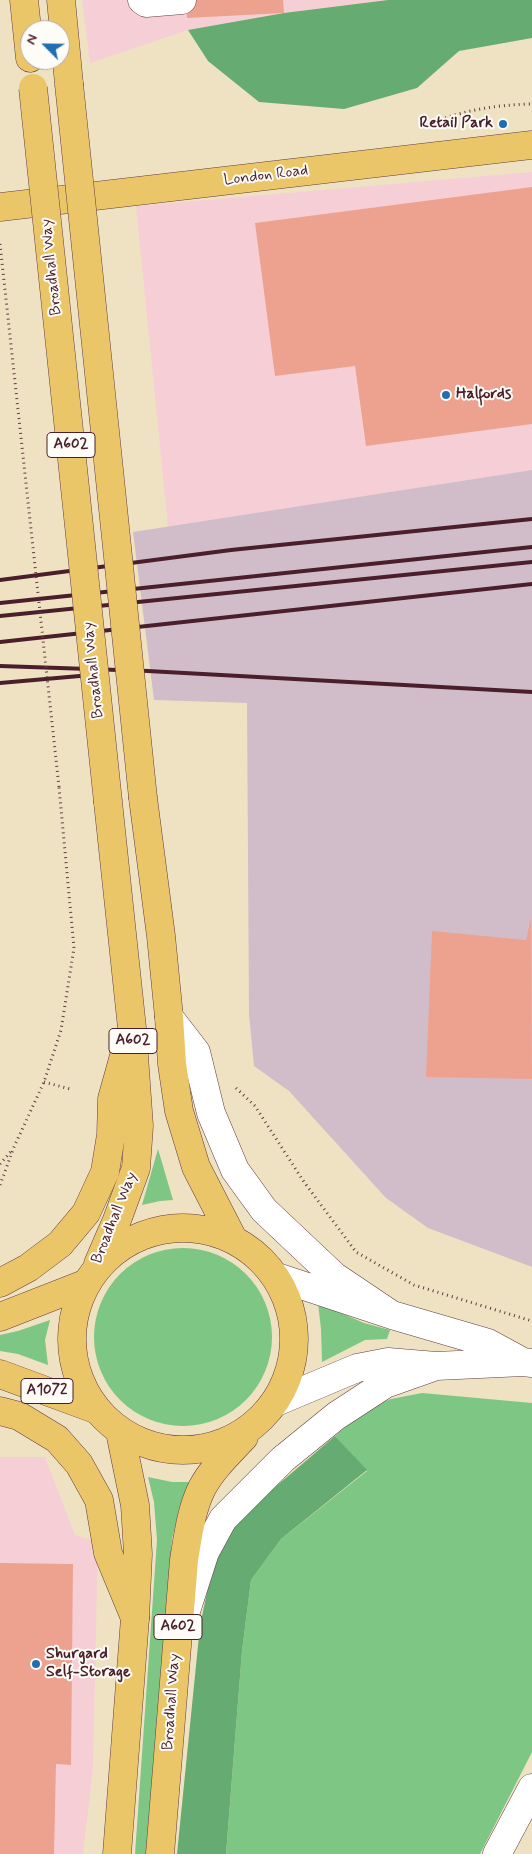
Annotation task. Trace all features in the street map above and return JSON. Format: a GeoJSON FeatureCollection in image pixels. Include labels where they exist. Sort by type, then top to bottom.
{"type":"FeatureCollection","features":[{"type":"Feature","properties":{"kind":"main road","name":"Broadhall Way"},"geometry":{"type":"LineString","coordinates":[[24,0],[26,20]]}},
{"type":"Feature","properties":{"kind":"main road","name":"A602"},"geometry":{"type":"LineString","coordinates":[[61,0],[143,798],[169,1017],[172,1064],[179,1111],[196,1167],[233,1238]]}},
{"type":"Feature","properties":{"kind":"main road","name":"Broadhall Way"},"geometry":{"type":"LineString","coordinates":[[31,70],[132,1028],[139,1126],[136,1168],[117,1220],[74,1314],[72,1347],[78,1379],[95,1409]]}},
{"type":"Feature","properties":{"kind":"main road","name":"London Road"},"geometry":{"type":"LineString","coordinates":[[0,207],[532,145]]}},
{"type":"Feature","properties":{"kind":"main road"},"geometry":{"type":"LineString","coordinates":[[0,1283],[28,1268],[60,1244],[86,1213],[105,1172],[111,1135],[112,1099],[132,1028]]}},
{"type":"Feature","properties":{"kind":"main road"},"geometry":{"type":"LineString","coordinates":[[0,1317],[90,1277],[122,1246],[157,1230],[196,1228],[233,1238],[250,1248],[277,1277],[291,1307],[296,1340],[290,1372],[276,1402],[257,1423],[226,1443],[190,1452],[153,1448],[120,1432],[95,1409]]}},
{"type":"Feature","properties":{"kind":"main road","name":"A1072"},"geometry":{"type":"LineString","coordinates":[[0,1374],[95,1409]]}},
{"type":"Feature","properties":{"kind":"main road"},"geometry":{"type":"LineString","coordinates":[[0,1410],[19,1416],[57,1439],[80,1464],[99,1500],[108,1553],[135,1618]]}},
{"type":"Feature","properties":{"kind":"main road","name":"Broadhall Way"},"geometry":{"type":"LineString","coordinates":[[160,1854],[184,1560],[190,1520],[202,1488],[222,1460],[257,1423]]}},
{"type":"Feature","properties":{"kind":"main road","name":"A602"},"geometry":{"type":"LineString","coordinates":[[118,1854],[138,1554],[135,1505],[120,1432]]}},
{"type":"Feature","properties":{"kind":"street"},"geometry":{"type":"LineString","coordinates":[[142,0],[146,3],[182,0]]}},
{"type":"Feature","properties":{"kind":"street"},"geometry":{"type":"LineString","coordinates":[[169,1017],[196,1052],[211,1113],[235,1170],[264,1210],[334,1276],[392,1315]]}},
{"type":"Feature","properties":{"kind":"street"},"geometry":{"type":"LineString","coordinates":[[277,1277],[392,1315],[488,1343],[527,1362]]}},
{"type":"Feature","properties":{"kind":"street"},"geometry":{"type":"LineString","coordinates":[[276,1402],[357,1368],[388,1362],[436,1366],[527,1362]]}},
{"type":"Feature","properties":{"kind":"street"},"geometry":{"type":"LineString","coordinates":[[177,1645],[205,1552],[223,1519],[283,1458],[336,1416],[384,1384],[436,1366]]}},
{"type":"Feature","properties":{"kind":"street"},"geometry":{"type":"LineString","coordinates":[[497,1854],[532,1788]]}},
{"type":"Feature","properties":{"kind":"path"},"geometry":{"type":"LineString","coordinates":[[420,128],[447,116],[471,110],[504,105],[532,104]]}},
{"type":"Feature","properties":{"kind":"path"},"geometry":{"type":"LineString","coordinates":[[0,244],[59,787],[74,948],[61,1030],[44,1082],[14,1147],[0,1185]]}},
{"type":"Feature","properties":{"kind":"path"},"geometry":{"type":"LineString","coordinates":[[44,1082],[70,1089]]}},
{"type":"Feature","properties":{"kind":"path"},"geometry":{"type":"LineString","coordinates":[[230,1082],[254,1106],[304,1182],[356,1252],[414,1285],[532,1321]]}},
{"type":"Feature","properties":{"kind":"path"},"geometry":{"type":"LineString","coordinates":[[0,1164],[14,1147]]}},
{"type":"Feature","properties":{"kind":"shaded area"},"geometry":{"type":"Polygon","coordinates":[[[82,0],[388,0],[284,13],[188,30],[90,63],[82,0]]]}},
{"type":"Feature","properties":{"kind":"shaded area"},"geometry":{"type":"Polygon","coordinates":[[[532,172],[532,470],[168,527],[136,206],[532,172]]]}},
{"type":"Feature","properties":{"kind":"shaded area"},"geometry":{"type":"Polygon","coordinates":[[[532,470],[532,1267],[428,1228],[386,1198],[289,1091],[254,1066],[249,1014],[247,703],[154,700],[133,532],[532,470]]]}},
{"type":"Feature","properties":{"kind":"shaded area"},"geometry":{"type":"Polygon","coordinates":[[[0,1457],[45,1457],[75,1535],[98,1542],[93,1768],[83,1854],[0,1854],[0,1457]]]}},
{"type":"Feature","properties":{"kind":"green space"},"geometry":{"type":"Polygon","coordinates":[[[388,0],[532,0],[532,38],[459,51],[417,88],[344,109],[259,102],[208,61],[188,30],[284,13],[388,0]]]}},
{"type":"Feature","properties":{"kind":"green space"},"geometry":{"type":"Polygon","coordinates":[[[158,1149],[173,1200],[142,1205],[158,1149]]]}},
{"type":"Feature","properties":{"kind":"green space"},"geometry":{"type":"Polygon","coordinates":[[[174,1248],[192,1248],[225,1258],[240,1268],[252,1280],[262,1295],[268,1311],[272,1337],[268,1363],[262,1379],[252,1394],[240,1406],[225,1416],[209,1422],[192,1426],[174,1426],[141,1416],[126,1406],[114,1394],[104,1379],[98,1363],[94,1346],[94,1328],[104,1295],[114,1280],[126,1268],[141,1258],[157,1252],[174,1248]]]}},
{"type":"Feature","properties":{"kind":"green space"},"geometry":{"type":"Polygon","coordinates":[[[318,1303],[364,1323],[390,1330],[387,1339],[365,1340],[322,1362],[318,1303]]]}},
{"type":"Feature","properties":{"kind":"green space"},"geometry":{"type":"Polygon","coordinates":[[[50,1320],[45,1340],[48,1365],[18,1354],[0,1351],[0,1335],[50,1320]]]}},
{"type":"Feature","properties":{"kind":"green space"},"geometry":{"type":"Polygon","coordinates":[[[422,1393],[532,1403],[532,1752],[480,1854],[226,1854],[242,1651],[251,1580],[281,1539],[367,1471],[335,1436],[368,1407],[391,1399],[422,1393]]]}},
{"type":"Feature","properties":{"kind":"green space"},"geometry":{"type":"Polygon","coordinates":[[[335,1436],[367,1470],[281,1539],[251,1580],[242,1651],[226,1854],[177,1854],[200,1626],[212,1568],[228,1532],[260,1500],[335,1436]]]}},
{"type":"Feature","properties":{"kind":"green space"},"geometry":{"type":"Polygon","coordinates":[[[148,1477],[172,1482],[189,1482],[179,1509],[172,1539],[147,1854],[135,1854],[157,1540],[154,1502],[148,1477]]]}},
{"type":"Feature","properties":{"kind":"building"},"geometry":{"type":"Polygon","coordinates":[[[186,0],[283,0],[284,13],[187,18],[186,0]]]}},
{"type":"Feature","properties":{"kind":"building"},"geometry":{"type":"Polygon","coordinates":[[[532,187],[532,424],[366,446],[355,366],[275,376],[255,223],[532,187]]]}},
{"type":"Feature","properties":{"kind":"building"},"geometry":{"type":"Polygon","coordinates":[[[531,918],[532,1079],[426,1077],[432,931],[526,940],[531,918]]]}},
{"type":"Feature","properties":{"kind":"building","name":"Shurgard Self-Storage"},"geometry":{"type":"Polygon","coordinates":[[[0,1563],[73,1564],[71,1765],[56,1764],[54,1854],[0,1854],[0,1563]]]}},
{"type":"Feature","properties":{"kind":"railway"},"geometry":{"type":"LineString","coordinates":[[0,580],[231,550],[532,519]]}},
{"type":"Feature","properties":{"kind":"railway"},"geometry":{"type":"LineString","coordinates":[[0,603],[532,547]]}},
{"type":"Feature","properties":{"kind":"railway"},"geometry":{"type":"LineString","coordinates":[[0,616],[532,562]]}},
{"type":"Feature","properties":{"kind":"railway"},"geometry":{"type":"LineString","coordinates":[[0,642],[532,584]]}},
{"type":"Feature","properties":{"kind":"railway"},"geometry":{"type":"LineString","coordinates":[[0,666],[148,671],[532,692]]}},
{"type":"Feature","properties":{"kind":"railway"},"geometry":{"type":"LineString","coordinates":[[0,683],[91,675]]}},
{"type":"Feature","properties":{"kind":"place","name":"Retail Park"},"geometry":{"type":"Point","coordinates":[503,124]}},
{"type":"Feature","properties":{"kind":"place","name":"Halfords"},"geometry":{"type":"Point","coordinates":[446,395]}},
{"type":"Feature","properties":{"kind":"place","name":"Shurgard Self-Storage"},"geometry":{"type":"Point","coordinates":[36,1664]}}]}
